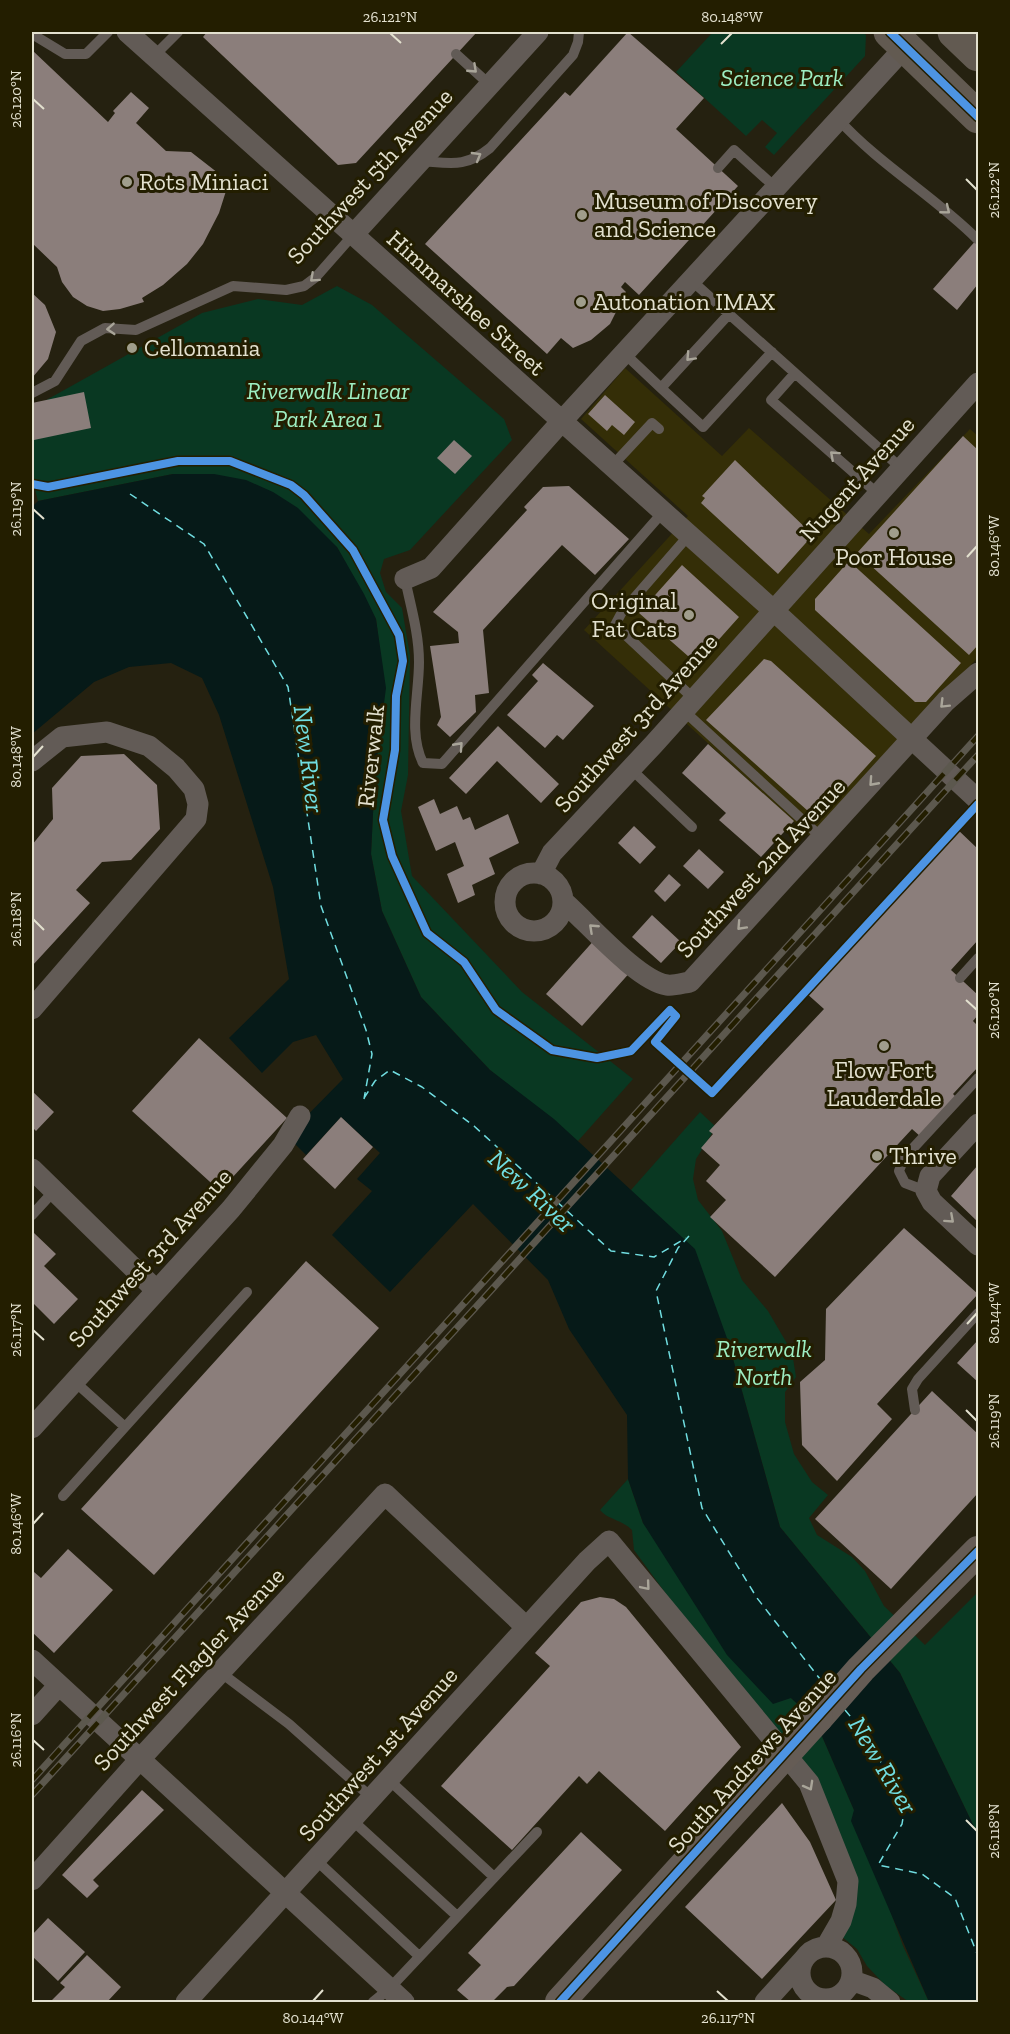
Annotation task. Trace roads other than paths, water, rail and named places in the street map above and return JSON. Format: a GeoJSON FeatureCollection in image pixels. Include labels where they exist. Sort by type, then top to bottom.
{"type":"FeatureCollection","features":[{"type":"Feature","properties":{"kind":"main road"},"geometry":{"type":"LineString","coordinates":[[954,32],[978,55]]}},
{"type":"Feature","properties":{"kind":"main road"},"geometry":{"type":"LineString","coordinates":[[898,39],[978,117]]}},
{"type":"Feature","properties":{"kind":"main road","name":"South Andrews Avenue"},"geometry":{"type":"LineString","coordinates":[[560,2002],[861,1669],[978,1551]]}},
{"type":"Feature","properties":{"kind":"street","name":"Himmarshee Street"},"geometry":{"type":"LineString","coordinates":[[127,32],[773,610],[978,800]]}},
{"type":"Feature","properties":{"kind":"street","name":"Southwest 5th Avenue"},"geometry":{"type":"LineString","coordinates":[[353,235],[538,32]]}},
{"type":"Feature","properties":{"kind":"street"},"geometry":{"type":"LineString","coordinates":[[405,579],[431,568],[838,119],[898,39]]}},
{"type":"Feature","properties":{"kind":"street","name":"Nugent Avenue"},"geometry":{"type":"LineString","coordinates":[[773,610],[978,383]]}},
{"type":"Feature","properties":{"kind":"street","name":"Southwest 3rd Avenue"},"geometry":{"type":"LineString","coordinates":[[540,874],[552,853],[631,769],[773,610]]}},
{"type":"Feature","properties":{"kind":"street","name":"Southwest 2nd Avenue"},"geometry":{"type":"LineString","coordinates":[[563,901],[633,969],[651,980],[668,985],[690,982],[946,701],[978,672]]}},
{"type":"Feature","properties":{"kind":"street"},"geometry":{"type":"LineString","coordinates":[[32,761],[62,737],[107,732],[149,746],[176,768],[194,789],[198,804],[196,819],[32,1009]]}},
{"type":"Feature","properties":{"kind":"street"},"geometry":{"type":"LineString","coordinates":[[540,874],[556,883],[563,901],[557,919],[542,930],[532,931],[514,924],[505,907],[508,888],[522,875],[540,874]]}},
{"type":"Feature","properties":{"kind":"street","name":"Southwest 3rd Avenue"},"geometry":{"type":"LineString","coordinates":[[32,1428],[231,1209],[283,1145],[300,1116]]}},
{"type":"Feature","properties":{"kind":"street"},"geometry":{"type":"LineString","coordinates":[[978,1124],[930,1176],[926,1191],[932,1202],[978,1245]]}},
{"type":"Feature","properties":{"kind":"street"},"geometry":{"type":"LineString","coordinates":[[32,1169],[156,1290]]}},
{"type":"Feature","properties":{"kind":"street","name":"Southwest Flagler Avenue"},"geometry":{"type":"LineString","coordinates":[[32,1880],[141,1758],[385,1494],[526,1627]]}},
{"type":"Feature","properties":{"kind":"street","name":"Southwest 1st Avenue"},"geometry":{"type":"LineString","coordinates":[[186,2002],[526,1627],[587,1561],[609,1541],[809,1783],[848,1881],[846,1904],[841,1921],[816,1951]]}},
{"type":"Feature","properties":{"kind":"street"},"geometry":{"type":"LineString","coordinates":[[32,1660],[286,1893],[388,1998]]}},
{"type":"Feature","properties":{"kind":"street"},"geometry":{"type":"LineString","coordinates":[[32,1715],[59,1685]]}},
{"type":"Feature","properties":{"kind":"street"},"geometry":{"type":"LineString","coordinates":[[766,2002],[816,1951],[841,1952],[847,1957],[851,1964],[851,1980],[847,1988],[833,1998],[816,1996],[809,1992],[804,1986],[800,1970],[816,1951]]}},
{"type":"Feature","properties":{"kind":"street"},"geometry":{"type":"LineString","coordinates":[[851,1980],[873,1988],[890,2002]]}},
{"type":"Feature","properties":{"kind":"street"},"geometry":{"type":"LineString","coordinates":[[766,2002],[792,1991],[809,1992]]}},
{"type":"Feature","properties":{"kind":"lane"},"geometry":{"type":"LineString","coordinates":[[32,34],[65,54],[86,54],[108,32]]}},
{"type":"Feature","properties":{"kind":"lane"},"geometry":{"type":"LineString","coordinates":[[154,56],[178,32]]}},
{"type":"Feature","properties":{"kind":"lane"},"geometry":{"type":"LineString","coordinates":[[421,161],[458,164],[475,160],[490,148],[573,55],[579,32]]}},
{"type":"Feature","properties":{"kind":"lane"},"geometry":{"type":"LineString","coordinates":[[456,54],[490,85]]}},
{"type":"Feature","properties":{"kind":"lane"},"geometry":{"type":"LineString","coordinates":[[838,119],[910,185],[946,209],[977,239]]}},
{"type":"Feature","properties":{"kind":"lane"},"geometry":{"type":"LineString","coordinates":[[718,168],[734,150],[776,188]]}},
{"type":"Feature","properties":{"kind":"lane","name":"Southwest 5th Avenue"},"geometry":{"type":"LineString","coordinates":[[32,393],[55,381],[81,341],[105,328],[136,330],[233,286],[286,290],[304,286],[316,277],[353,235]]}},
{"type":"Feature","properties":{"kind":"lane"},"geometry":{"type":"LineString","coordinates":[[691,280],[901,468]]}},
{"type":"Feature","properties":{"kind":"lane"},"geometry":{"type":"LineString","coordinates":[[661,388],[729,314]]}},
{"type":"Feature","properties":{"kind":"lane"},"geometry":{"type":"LineString","coordinates":[[624,353],[703,427],[772,352]]}},
{"type":"Feature","properties":{"kind":"lane"},"geometry":{"type":"LineString","coordinates":[[795,373],[771,400],[878,494]]}},
{"type":"Feature","properties":{"kind":"lane"},"geometry":{"type":"LineString","coordinates":[[611,466],[652,423],[659,429]]}},
{"type":"Feature","properties":{"kind":"lane"},"geometry":{"type":"LineString","coordinates":[[405,579],[419,661],[415,738],[423,763],[442,764],[663,512]]}},
{"type":"Feature","properties":{"kind":"lane"},"geometry":{"type":"LineString","coordinates":[[689,535],[622,612],[615,625],[689,704],[822,838]]}},
{"type":"Feature","properties":{"kind":"lane"},"geometry":{"type":"LineString","coordinates":[[631,769],[692,826]]}},
{"type":"Feature","properties":{"kind":"lane"},"geometry":{"type":"LineString","coordinates":[[960,978],[978,958]]}},
{"type":"Feature","properties":{"kind":"lane"},"geometry":{"type":"LineString","coordinates":[[926,1191],[906,1183],[899,1171],[904,1158],[978,1078]]}},
{"type":"Feature","properties":{"kind":"lane"},"geometry":{"type":"LineString","coordinates":[[32,1215],[54,1191]]}},
{"type":"Feature","properties":{"kind":"lane"},"geometry":{"type":"LineString","coordinates":[[63,1496],[248,1292]]}},
{"type":"Feature","properties":{"kind":"lane"},"geometry":{"type":"LineString","coordinates":[[915,1410],[912,1389],[918,1379],[978,1313]]}},
{"type":"Feature","properties":{"kind":"lane"},"geometry":{"type":"LineString","coordinates":[[74,1381],[125,1427]]}},
{"type":"Feature","properties":{"kind":"lane"},"geometry":{"type":"LineString","coordinates":[[220,1672],[289,1724],[372,1798]]}},
{"type":"Feature","properties":{"kind":"lane"},"geometry":{"type":"LineString","coordinates":[[389,1780],[494,1877]]}},
{"type":"Feature","properties":{"kind":"lane"},"geometry":{"type":"LineString","coordinates":[[352,1820],[457,1916]]}},
{"type":"Feature","properties":{"kind":"lane"},"geometry":{"type":"LineString","coordinates":[[388,1998],[419,1956],[537,1832]]}},
{"type":"Feature","properties":{"kind":"lane"},"geometry":{"type":"LineString","coordinates":[[316,1860],[419,1956]]}},
{"type":"Feature","properties":{"kind":"water","name":"New River"},"geometry":{"type":"Polygon","coordinates":[[[173,474],[214,474],[246,480],[273,492],[298,508],[337,547],[364,594],[376,619],[386,688],[375,773],[371,854],[382,911],[421,997],[490,1070],[554,1119],[695,1249],[728,1341],[780,1527],[900,1673],[978,1835],[978,2002],[929,2002],[851,1821],[854,1810],[815,1720],[791,1698],[773,1704],[727,1655],[643,1523],[628,1479],[627,1415],[569,1329],[548,1280],[473,1204],[390,1292],[332,1235],[372,1191],[357,1179],[380,1153],[341,1117],[306,1155],[287,1136],[343,1079],[316,1035],[293,1042],[262,1073],[229,1038],[289,979],[273,887],[219,715],[202,678],[171,663],[129,667],[94,682],[32,734],[32,507],[38,501],[173,474]]]}},
{"type":"Feature","properties":{"kind":"railway"},"geometry":{"type":"LineString","coordinates":[[32,1780],[978,736]]}},
{"type":"Feature","properties":{"kind":"railway"},"geometry":{"type":"LineString","coordinates":[[32,1795],[978,755]]}},
{"type":"Feature","properties":{"kind":"place","name":"Rots Miniaci"},"geometry":{"type":"Point","coordinates":[127,182]}},
{"type":"Feature","properties":{"kind":"place","name":"Museum of Discovery and Science"},"geometry":{"type":"Point","coordinates":[582,215]}},
{"type":"Feature","properties":{"kind":"place","name":"Autonation IMAX"},"geometry":{"type":"Point","coordinates":[581,302]}},
{"type":"Feature","properties":{"kind":"place","name":"Cellomania"},"geometry":{"type":"Point","coordinates":[132,348]}},
{"type":"Feature","properties":{"kind":"place","name":"Poor House"},"geometry":{"type":"Point","coordinates":[894,533]}},
{"type":"Feature","properties":{"kind":"place","name":"Original Fat Cats"},"geometry":{"type":"Point","coordinates":[689,615]}},
{"type":"Feature","properties":{"kind":"place","name":"Flow Fort Lauderdale"},"geometry":{"type":"Point","coordinates":[884,1046]}},
{"type":"Feature","properties":{"kind":"place","name":"Thrive"},"geometry":{"type":"Point","coordinates":[877,1156]}},
{"type":"Feature","properties":{"kind":"park label","name":"Science Park"},"geometry":{"type":"Point","coordinates":[782,78]}},
{"type":"Feature","properties":{"kind":"park label","name":"Riverwalk Linear Park Area 1"},"geometry":{"type":"Point","coordinates":[328,405]}},
{"type":"Feature","properties":{"kind":"park label","name":"Riverwalk North"},"geometry":{"type":"Point","coordinates":[764,1363]}}]}
